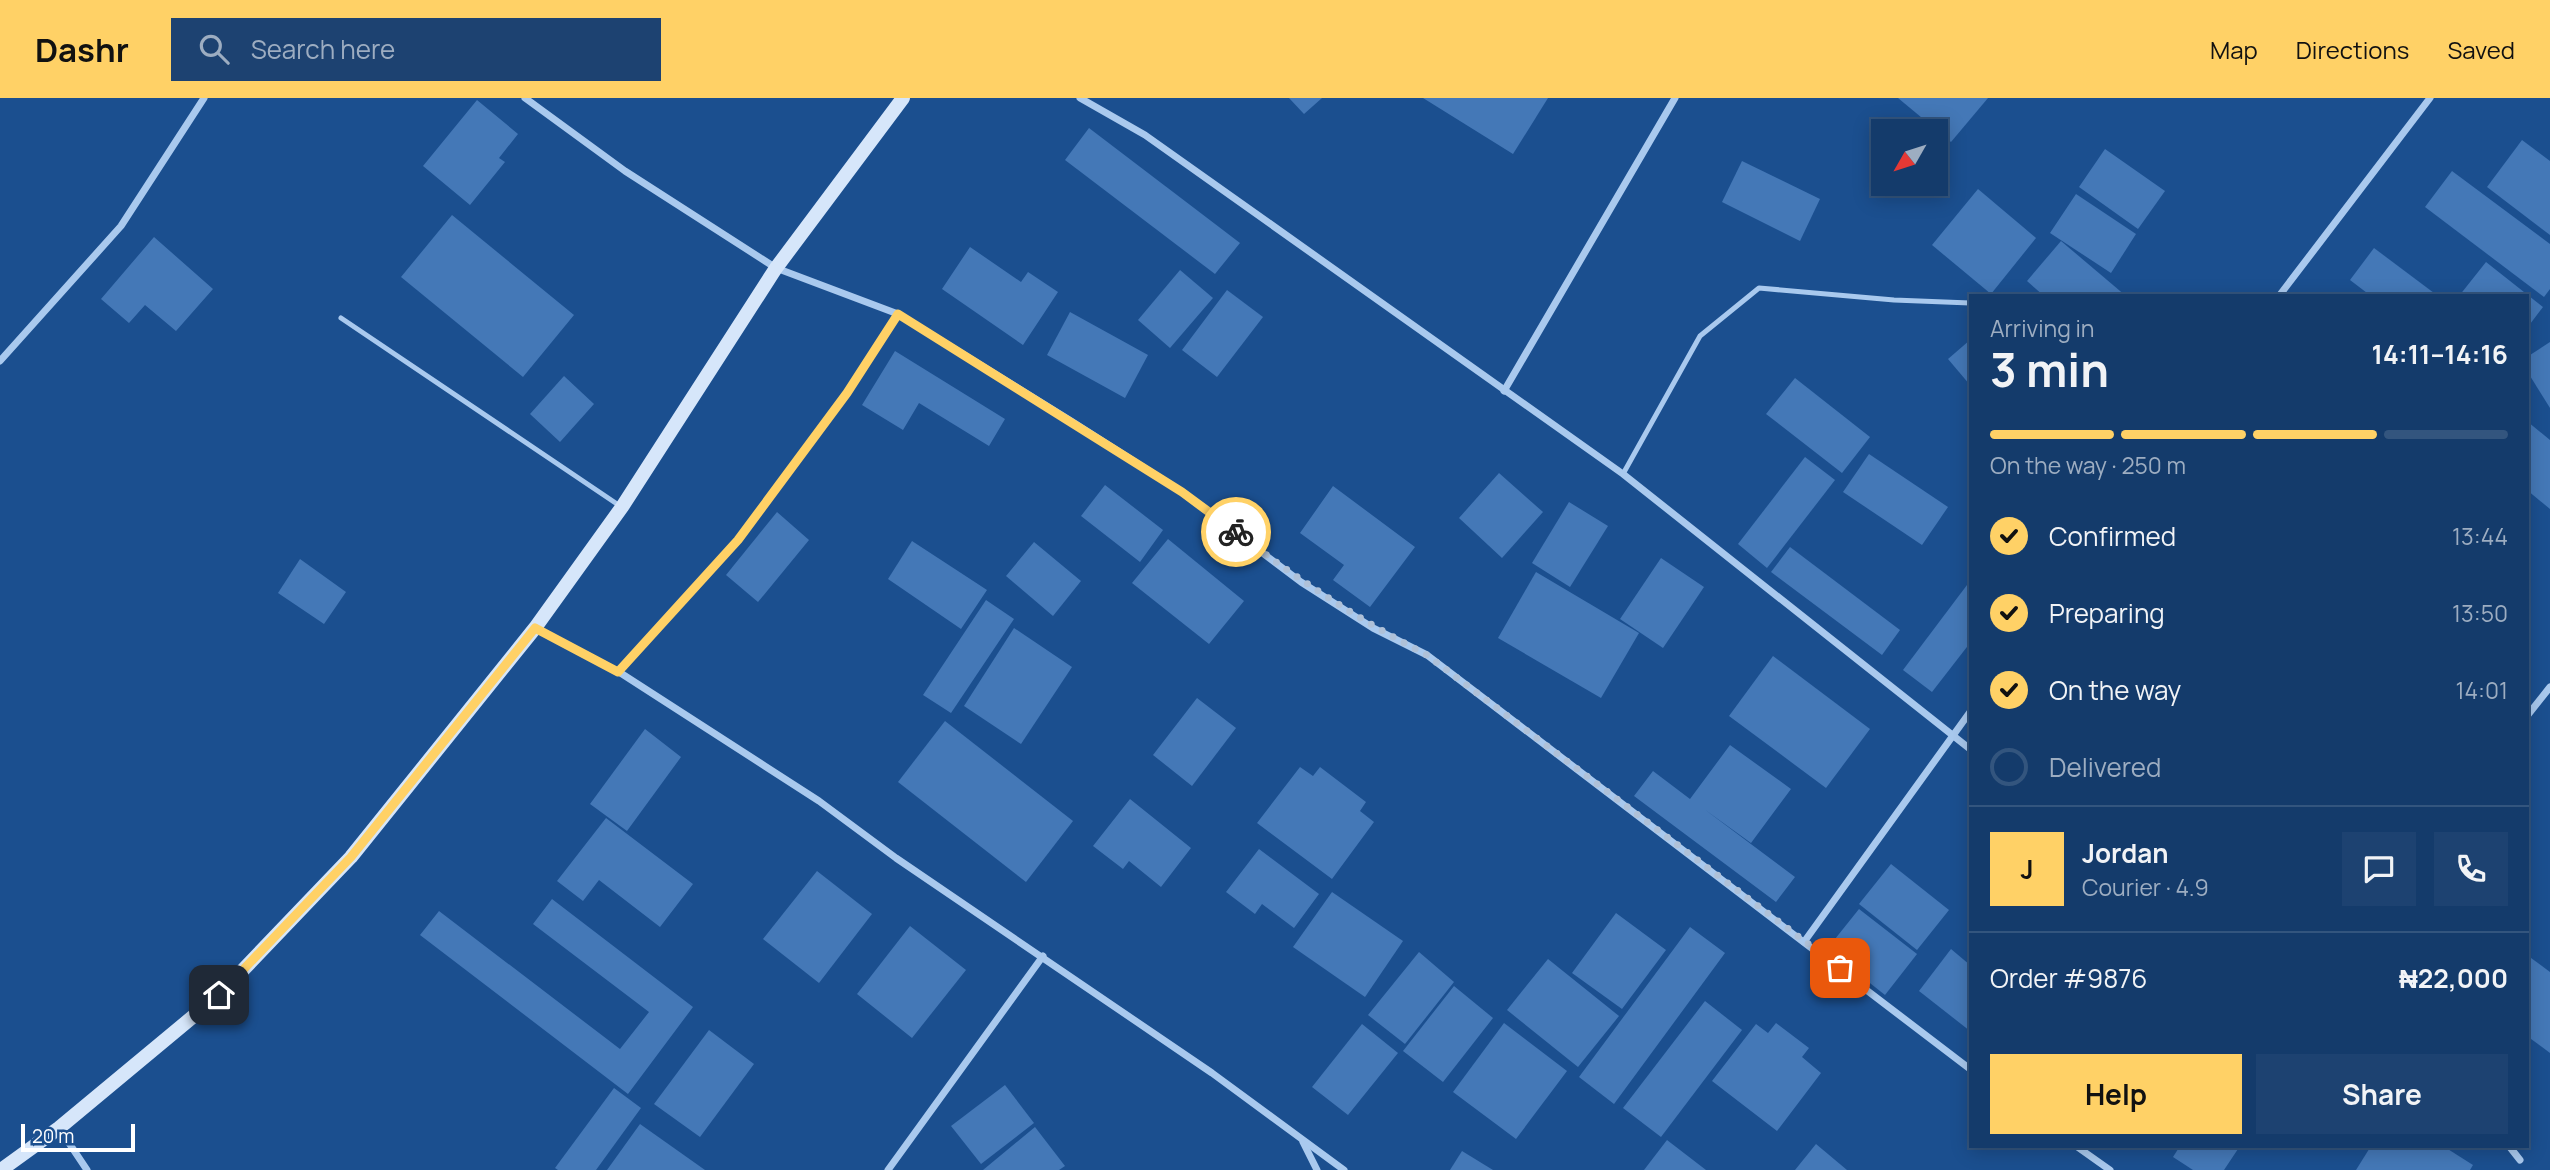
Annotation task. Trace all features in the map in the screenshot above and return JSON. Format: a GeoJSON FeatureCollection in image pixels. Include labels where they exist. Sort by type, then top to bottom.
{"type":"FeatureCollection","features":[{"type":"Feature","properties":{"kind":"street"},"geometry":{"type":"LineString","coordinates":[[0,361],[121,226],[204,98]]}},
{"type":"Feature","properties":{"kind":"street"},"geometry":{"type":"LineString","coordinates":[[525,98],[625,171],[776,268],[898,314],[1182,492],[1301,582],[1373,628],[1427,655],[1969,1068]]}},
{"type":"Feature","properties":{"kind":"street"},"geometry":{"type":"LineString","coordinates":[[1,1170],[59,1128],[219,995],[341,867],[535,628],[622,508],[776,268],[903,98]]}},
{"type":"Feature","properties":{"kind":"street"},"geometry":{"type":"LineString","coordinates":[[1080,98],[1145,135],[1623,474],[1969,748]]}},
{"type":"Feature","properties":{"kind":"street"},"geometry":{"type":"LineString","coordinates":[[1504,391],[1675,98]]}},
{"type":"Feature","properties":{"kind":"street"},"geometry":{"type":"LineString","coordinates":[[2281,294],[2430,98]]}},
{"type":"Feature","properties":{"kind":"street"},"geometry":{"type":"LineString","coordinates":[[535,628],[618,672],[819,802],[896,858],[1043,956],[1344,1170]]}},
{"type":"Feature","properties":{"kind":"street"},"geometry":{"type":"LineString","coordinates":[[2529,713],[2550,687]]}},
{"type":"Feature","properties":{"kind":"street"},"geometry":{"type":"LineString","coordinates":[[1804,942],[1969,713]]}},
{"type":"Feature","properties":{"kind":"street"},"geometry":{"type":"LineString","coordinates":[[888,1170],[1043,956]]}},
{"type":"Feature","properties":{"kind":"street"},"geometry":{"type":"LineString","coordinates":[[59,1128],[87,1170]]}},
{"type":"Feature","properties":{"kind":"street"},"geometry":{"type":"LineString","coordinates":[[1301,1139],[1317,1170]]}},
{"type":"Feature","properties":{"kind":"street"},"geometry":{"type":"LineString","coordinates":[[2079,1148],[2110,1170]]}},
{"type":"Feature","properties":{"kind":"street"},"geometry":{"type":"LineString","coordinates":[[2511,1148],[2520,1160]]}},
{"type":"Feature","properties":{"kind":"lane"},"geometry":{"type":"LineString","coordinates":[[1623,474],[1700,336],[1759,288],[1894,300],[1969,303]]}},
{"type":"Feature","properties":{"kind":"lane"},"geometry":{"type":"LineString","coordinates":[[618,672],[738,540],[847,393],[898,314]]}},
{"type":"Feature","properties":{"kind":"lane"},"geometry":{"type":"LineString","coordinates":[[341,318],[622,508]]}},
{"type":"Feature","properties":{"kind":"building"},"geometry":{"type":"Polygon","coordinates":[[[1289,98],[1322,98],[1304,114],[1289,98]]]}},
{"type":"Feature","properties":{"kind":"building"},"geometry":{"type":"Polygon","coordinates":[[[1423,98],[1548,98],[1513,154],[1423,98]]]}},
{"type":"Feature","properties":{"kind":"building"},"geometry":{"type":"Polygon","coordinates":[[[1898,98],[1988,98],[1951,142],[1948,140],[1948,119],[1923,119],[1898,98]]]}},
{"type":"Feature","properties":{"kind":"building"},"geometry":{"type":"Polygon","coordinates":[[[477,100],[518,134],[499,158],[505,162],[470,205],[423,166],[477,100]]]}},
{"type":"Feature","properties":{"kind":"building"},"geometry":{"type":"Polygon","coordinates":[[[1089,128],[1240,243],[1215,274],[1065,160],[1089,128]]]}},
{"type":"Feature","properties":{"kind":"building"},"geometry":{"type":"Polygon","coordinates":[[[2522,140],[2550,161],[2550,235],[2487,187],[2522,140]]]}},
{"type":"Feature","properties":{"kind":"building"},"geometry":{"type":"Polygon","coordinates":[[[2105,149],[2165,191],[2138,229],[2079,187],[2105,149]]]}},
{"type":"Feature","properties":{"kind":"building"},"geometry":{"type":"Polygon","coordinates":[[[1742,161],[1820,199],[1800,241],[1722,202],[1742,161]]]}},
{"type":"Feature","properties":{"kind":"building"},"geometry":{"type":"Polygon","coordinates":[[[2452,171],[2550,244],[2550,289],[2544,297],[2425,207],[2452,171]]]}},
{"type":"Feature","properties":{"kind":"building"},"geometry":{"type":"Polygon","coordinates":[[[1978,189],[2036,238],[1991,294],[1932,245],[1978,189]]]}},
{"type":"Feature","properties":{"kind":"building"},"geometry":{"type":"Polygon","coordinates":[[[2076,194],[2136,234],[2111,273],[2050,233],[2076,194]]]}},
{"type":"Feature","properties":{"kind":"building"},"geometry":{"type":"Polygon","coordinates":[[[452,215],[574,315],[523,377],[401,277],[452,215]]]}},
{"type":"Feature","properties":{"kind":"building"},"geometry":{"type":"Polygon","coordinates":[[[154,237],[213,289],[176,331],[145,305],[129,323],[101,299],[154,237]]]}},
{"type":"Feature","properties":{"kind":"building"},"geometry":{"type":"Polygon","coordinates":[[[2061,241],[2124,294],[2042,294],[2027,281],[2061,241]]]}},
{"type":"Feature","properties":{"kind":"building"},"geometry":{"type":"Polygon","coordinates":[[[970,247],[1021,282],[1028,272],[1058,292],[1023,345],[942,289],[970,247]]]}},
{"type":"Feature","properties":{"kind":"building"},"geometry":{"type":"Polygon","coordinates":[[[2374,248],[2435,294],[2368,294],[2350,280],[2374,248]]]}},
{"type":"Feature","properties":{"kind":"building"},"geometry":{"type":"Polygon","coordinates":[[[2486,262],[2527,294],[2461,294],[2486,262]]]}},
{"type":"Feature","properties":{"kind":"building"},"geometry":{"type":"Polygon","coordinates":[[[1180,270],[1213,298],[1170,348],[1138,320],[1180,270]]]}},
{"type":"Feature","properties":{"kind":"building"},"geometry":{"type":"Polygon","coordinates":[[[1227,290],[1263,317],[1217,377],[1182,350],[1227,290]]]}},
{"type":"Feature","properties":{"kind":"building"},"geometry":{"type":"Polygon","coordinates":[[[2529,296],[2543,307],[2529,325],[2529,296]]]}},
{"type":"Feature","properties":{"kind":"building"},"geometry":{"type":"Polygon","coordinates":[[[1070,312],[1148,355],[1125,398],[1047,355],[1070,312]]]}},
{"type":"Feature","properties":{"kind":"building"},"geometry":{"type":"Polygon","coordinates":[[[1969,341],[1969,384],[1948,359],[1969,341]]]}},
{"type":"Feature","properties":{"kind":"building"},"geometry":{"type":"Polygon","coordinates":[[[2550,342],[2550,408],[2529,374],[2529,356],[2550,342]]]}},
{"type":"Feature","properties":{"kind":"building"},"geometry":{"type":"Polygon","coordinates":[[[895,351],[1005,419],[989,446],[919,403],[903,430],[862,405],[895,351]]]}},
{"type":"Feature","properties":{"kind":"building"},"geometry":{"type":"Polygon","coordinates":[[[564,376],[594,404],[560,442],[530,414],[564,376]]]}},
{"type":"Feature","properties":{"kind":"building"},"geometry":{"type":"Polygon","coordinates":[[[1795,378],[1870,437],[1842,473],[1766,414],[1795,378]]]}},
{"type":"Feature","properties":{"kind":"building"},"geometry":{"type":"Polygon","coordinates":[[[2529,423],[2550,440],[2550,509],[2529,492],[2529,423]]]}},
{"type":"Feature","properties":{"kind":"building"},"geometry":{"type":"Polygon","coordinates":[[[1869,454],[1948,507],[1922,545],[1843,492],[1869,454]]]}},
{"type":"Feature","properties":{"kind":"building"},"geometry":{"type":"Polygon","coordinates":[[[1805,457],[1835,480],[1767,568],[1738,544],[1805,457]]]}},
{"type":"Feature","properties":{"kind":"building"},"geometry":{"type":"Polygon","coordinates":[[[1499,473],[1543,512],[1502,558],[1459,518],[1499,473]]]}},
{"type":"Feature","properties":{"kind":"building"},"geometry":{"type":"Polygon","coordinates":[[[1105,485],[1163,530],[1140,562],[1081,516],[1105,485]]]}},
{"type":"Feature","properties":{"kind":"building"},"geometry":{"type":"Polygon","coordinates":[[[1333,486],[1415,547],[1370,607],[1333,580],[1344,565],[1300,533],[1333,486]]]}},
{"type":"Feature","properties":{"kind":"building"},"geometry":{"type":"Polygon","coordinates":[[[1569,502],[1608,526],[1570,587],[1532,563],[1569,502]]]}},
{"type":"Feature","properties":{"kind":"building"},"geometry":{"type":"Polygon","coordinates":[[[777,512],[809,540],[758,602],[726,575],[777,512]]]}},
{"type":"Feature","properties":{"kind":"building"},"geometry":{"type":"Polygon","coordinates":[[[1168,539],[1244,601],[1209,644],[1132,583],[1168,539]]]}},
{"type":"Feature","properties":{"kind":"building"},"geometry":{"type":"Polygon","coordinates":[[[912,541],[987,590],[961,629],[888,579],[912,541]]]}},
{"type":"Feature","properties":{"kind":"building"},"geometry":{"type":"Polygon","coordinates":[[[1034,542],[1081,581],[1053,616],[1006,576],[1034,542]]]}},
{"type":"Feature","properties":{"kind":"building"},"geometry":{"type":"Polygon","coordinates":[[[1790,547],[1900,630],[1882,655],[1771,572],[1790,547]]]}},
{"type":"Feature","properties":{"kind":"building"},"geometry":{"type":"Polygon","coordinates":[[[1661,558],[1704,587],[1663,648],[1620,619],[1661,558]]]}},
{"type":"Feature","properties":{"kind":"building"},"geometry":{"type":"Polygon","coordinates":[[[300,559],[346,592],[324,624],[278,593],[300,559]]]}},
{"type":"Feature","properties":{"kind":"building"},"geometry":{"type":"Polygon","coordinates":[[[1536,572],[1639,633],[1601,698],[1498,638],[1536,572]]]}},
{"type":"Feature","properties":{"kind":"building"},"geometry":{"type":"Polygon","coordinates":[[[1969,582],[1969,644],[1932,692],[1903,670],[1969,582]]]}},
{"type":"Feature","properties":{"kind":"building"},"geometry":{"type":"Polygon","coordinates":[[[986,600],[1014,619],[951,713],[923,695],[986,600]]]}},
{"type":"Feature","properties":{"kind":"building"},"geometry":{"type":"Polygon","coordinates":[[[1014,628],[1072,667],[1021,744],[964,706],[1014,628]]]}},
{"type":"Feature","properties":{"kind":"building"},"geometry":{"type":"Polygon","coordinates":[[[1773,656],[1870,729],[1826,788],[1729,716],[1773,656]]]}},
{"type":"Feature","properties":{"kind":"building"},"geometry":{"type":"Polygon","coordinates":[[[1197,698],[1236,728],[1192,786],[1153,755],[1197,698]]]}},
{"type":"Feature","properties":{"kind":"building"},"geometry":{"type":"Polygon","coordinates":[[[945,721],[1073,821],[1026,882],[898,782],[945,721]]]}},
{"type":"Feature","properties":{"kind":"building"},"geometry":{"type":"Polygon","coordinates":[[[645,729],[681,757],[627,831],[590,804],[645,729]]]}},
{"type":"Feature","properties":{"kind":"building"},"geometry":{"type":"Polygon","coordinates":[[[1730,745],[1791,789],[1751,843],[1704,809],[1795,877],[1776,902],[1634,796],[1653,771],[1690,799],[1730,745]]]}},
{"type":"Feature","properties":{"kind":"building"},"geometry":{"type":"Polygon","coordinates":[[[1300,767],[1313,776],[1320,767],[1366,802],[1360,811],[1374,822],[1332,879],[1257,823],[1300,767]]]}},
{"type":"Feature","properties":{"kind":"building"},"geometry":{"type":"Polygon","coordinates":[[[1130,799],[1191,848],[1161,887],[1129,861],[1123,869],[1093,846],[1130,799]]]}},
{"type":"Feature","properties":{"kind":"building"},"geometry":{"type":"Polygon","coordinates":[[[606,818],[693,884],[660,927],[599,880],[583,901],[557,881],[606,818]]]}},
{"type":"Feature","properties":{"kind":"building"},"geometry":{"type":"Polygon","coordinates":[[[1259,849],[1319,894],[1294,928],[1262,904],[1255,914],[1226,892],[1259,849]]]}},
{"type":"Feature","properties":{"kind":"building"},"geometry":{"type":"Polygon","coordinates":[[[1891,864],[1949,910],[1917,950],[1859,904],[1891,864]]]}},
{"type":"Feature","properties":{"kind":"building"},"geometry":{"type":"Polygon","coordinates":[[[817,871],[872,914],[819,983],[763,939],[817,871]]]}},
{"type":"Feature","properties":{"kind":"building"},"geometry":{"type":"Polygon","coordinates":[[[1332,892],[1403,941],[1365,997],[1293,947],[1332,892]]]}},
{"type":"Feature","properties":{"kind":"building"},"geometry":{"type":"Polygon","coordinates":[[[552,899],[693,1007],[628,1094],[420,935],[439,911],[620,1049],[649,1012],[533,924],[552,899]]]}},
{"type":"Feature","properties":{"kind":"building"},"geometry":{"type":"Polygon","coordinates":[[[1859,909],[1917,954],[1885,995],[1827,949],[1859,909]]]}},
{"type":"Feature","properties":{"kind":"building"},"geometry":{"type":"Polygon","coordinates":[[[1616,913],[1666,950],[1622,1009],[1572,973],[1616,913]]]}},
{"type":"Feature","properties":{"kind":"building"},"geometry":{"type":"Polygon","coordinates":[[[910,926],[966,970],[912,1038],[857,994],[910,926]]]}},
{"type":"Feature","properties":{"kind":"building"},"geometry":{"type":"Polygon","coordinates":[[[1690,927],[1725,953],[1614,1104],[1579,1077],[1690,927]]]}},
{"type":"Feature","properties":{"kind":"building"},"geometry":{"type":"Polygon","coordinates":[[[1951,949],[1969,964],[1969,1030],[1919,991],[1951,949]]]}},
{"type":"Feature","properties":{"kind":"building"},"geometry":{"type":"Polygon","coordinates":[[[1419,952],[1454,982],[1405,1044],[1368,1015],[1419,952]]]}},
{"type":"Feature","properties":{"kind":"building"},"geometry":{"type":"Polygon","coordinates":[[[2529,956],[2550,972],[2550,1053],[2529,1037],[2529,956]]]}},
{"type":"Feature","properties":{"kind":"building"},"geometry":{"type":"Polygon","coordinates":[[[1548,959],[1619,1016],[1578,1067],[1507,1010],[1548,959]]]}},
{"type":"Feature","properties":{"kind":"building"},"geometry":{"type":"Polygon","coordinates":[[[1454,986],[1493,1018],[1443,1082],[1403,1051],[1454,986]]]}},
{"type":"Feature","properties":{"kind":"building"},"geometry":{"type":"Polygon","coordinates":[[[1705,1001],[1742,1030],[1661,1137],[1623,1108],[1705,1001]]]}},
{"type":"Feature","properties":{"kind":"building"},"geometry":{"type":"Polygon","coordinates":[[[1504,1023],[1567,1071],[1516,1139],[1453,1092],[1504,1023]]]}},
{"type":"Feature","properties":{"kind":"building"},"geometry":{"type":"Polygon","coordinates":[[[1776,1023],[1809,1048],[1802,1057],[1821,1073],[1777,1131],[1712,1081],[1756,1024],[1768,1033],[1776,1023]]]}},
{"type":"Feature","properties":{"kind":"building"},"geometry":{"type":"Polygon","coordinates":[[[1362,1024],[1398,1053],[1348,1115],[1312,1087],[1362,1024]]]}},
{"type":"Feature","properties":{"kind":"building"},"geometry":{"type":"Polygon","coordinates":[[[709,1030],[754,1064],[700,1137],[654,1104],[709,1030]]]}},
{"type":"Feature","properties":{"kind":"building"},"geometry":{"type":"Polygon","coordinates":[[[1005,1085],[1034,1123],[981,1164],[951,1126],[1005,1085]]]}},
{"type":"Feature","properties":{"kind":"building"},"geometry":{"type":"Polygon","coordinates":[[[614,1088],[641,1108],[596,1170],[555,1168],[614,1088]]]}},
{"type":"Feature","properties":{"kind":"building"},"geometry":{"type":"Polygon","coordinates":[[[640,1124],[705,1170],[607,1170],[640,1124]]]}},
{"type":"Feature","properties":{"kind":"building"},"geometry":{"type":"Polygon","coordinates":[[[1035,1127],[1065,1166],[1059,1170],[983,1170],[1035,1127]]]}},
{"type":"Feature","properties":{"kind":"building"},"geometry":{"type":"Polygon","coordinates":[[[1667,1140],[1706,1170],[1644,1170],[1667,1140]]]}},
{"type":"Feature","properties":{"kind":"building"},"geometry":{"type":"Polygon","coordinates":[[[1816,1144],[1847,1170],[1795,1170],[1816,1144]]]}},
{"type":"Feature","properties":{"kind":"building"},"geometry":{"type":"Polygon","coordinates":[[[2179,1148],[2239,1148],[2224,1170],[2193,1170],[2173,1157],[2179,1148]]]}},
{"type":"Feature","properties":{"kind":"building"},"geometry":{"type":"Polygon","coordinates":[[[2370,1148],[2446,1148],[2473,1165],[2470,1170],[2356,1170],[2370,1148]]]}},
{"type":"Feature","properties":{"kind":"building"},"geometry":{"type":"Polygon","coordinates":[[[1462,1151],[1493,1170],[1450,1170],[1462,1151]]]}},
{"type":"Feature","properties":{"kind":"way so far"},"geometry":{"type":"LineString","coordinates":[[1236,532],[1301,582],[1373,628],[1427,655],[1511,722],[1840,968]]}},
{"type":"Feature","properties":{"kind":"route"},"geometry":{"type":"LineString","coordinates":[[219,995],[351,857],[535,628],[618,672],[738,540],[847,393],[898,314],[1182,492],[1236,532]]}}]}
